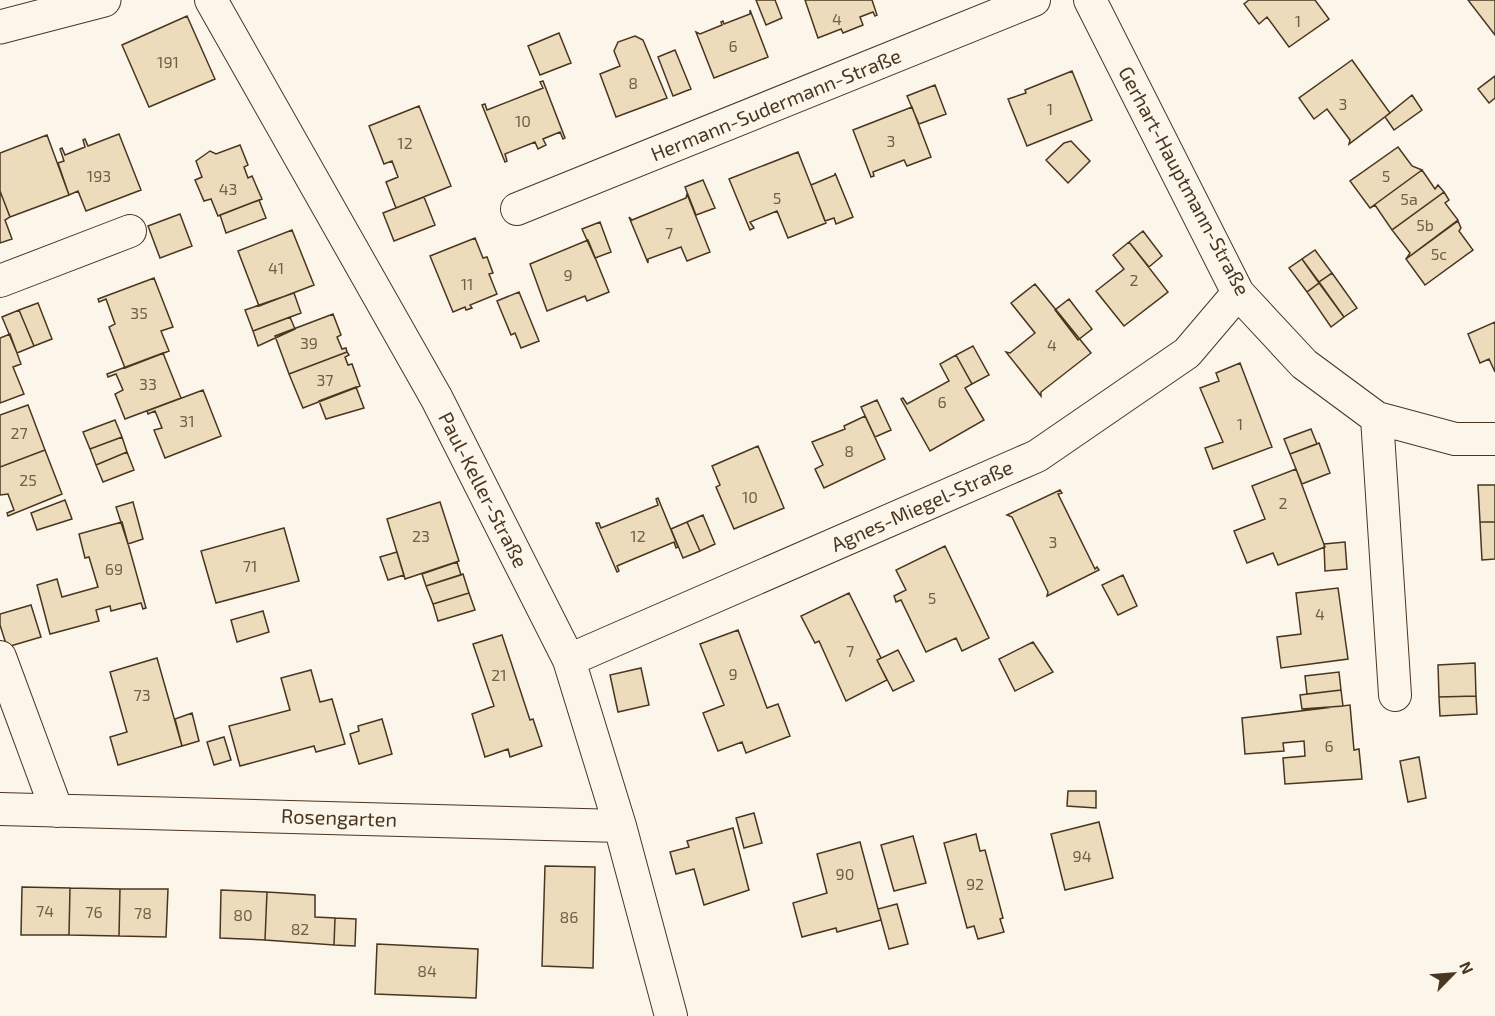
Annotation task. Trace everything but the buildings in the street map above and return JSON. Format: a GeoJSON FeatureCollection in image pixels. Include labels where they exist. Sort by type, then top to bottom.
{"type":"FeatureCollection","features":[{"type":"Feature","properties":{"kind":"street"},"geometry":{"type":"LineString","coordinates":[[0,27],[104,0]]}},
{"type":"Feature","properties":{"kind":"street","name":"Paul-Keller-Straße"},"geometry":{"type":"LineString","coordinates":[[211,0],[437,399],[569,660],[620,826],[671,1016]]}},
{"type":"Feature","properties":{"kind":"street","name":"Hermann-Sudermann-Straße"},"geometry":{"type":"LineString","coordinates":[[517,209],[1034,0]]}},
{"type":"Feature","properties":{"kind":"street","name":"Gerhart-Hauptmann-Straße"},"geometry":{"type":"LineString","coordinates":[[1090,0],[1238,293],[1304,364],[1377,418],[1455,439],[1495,439]]}},
{"type":"Feature","properties":{"kind":"street"},"geometry":{"type":"LineString","coordinates":[[0,281],[130,231]]}},
{"type":"Feature","properties":{"kind":"street","name":"Agnes-Miegel-Straße"},"geometry":{"type":"LineString","coordinates":[[569,660],[1037,456],[1187,353],[1238,293]]}},
{"type":"Feature","properties":{"kind":"street"},"geometry":{"type":"LineString","coordinates":[[1377,418],[1395,695]]}},
{"type":"Feature","properties":{"kind":"street"},"geometry":{"type":"LineString","coordinates":[[0,657],[57,811]]}},
{"type":"Feature","properties":{"kind":"street","name":"Rosengarten"},"geometry":{"type":"LineString","coordinates":[[0,809],[620,826]]}}]}
